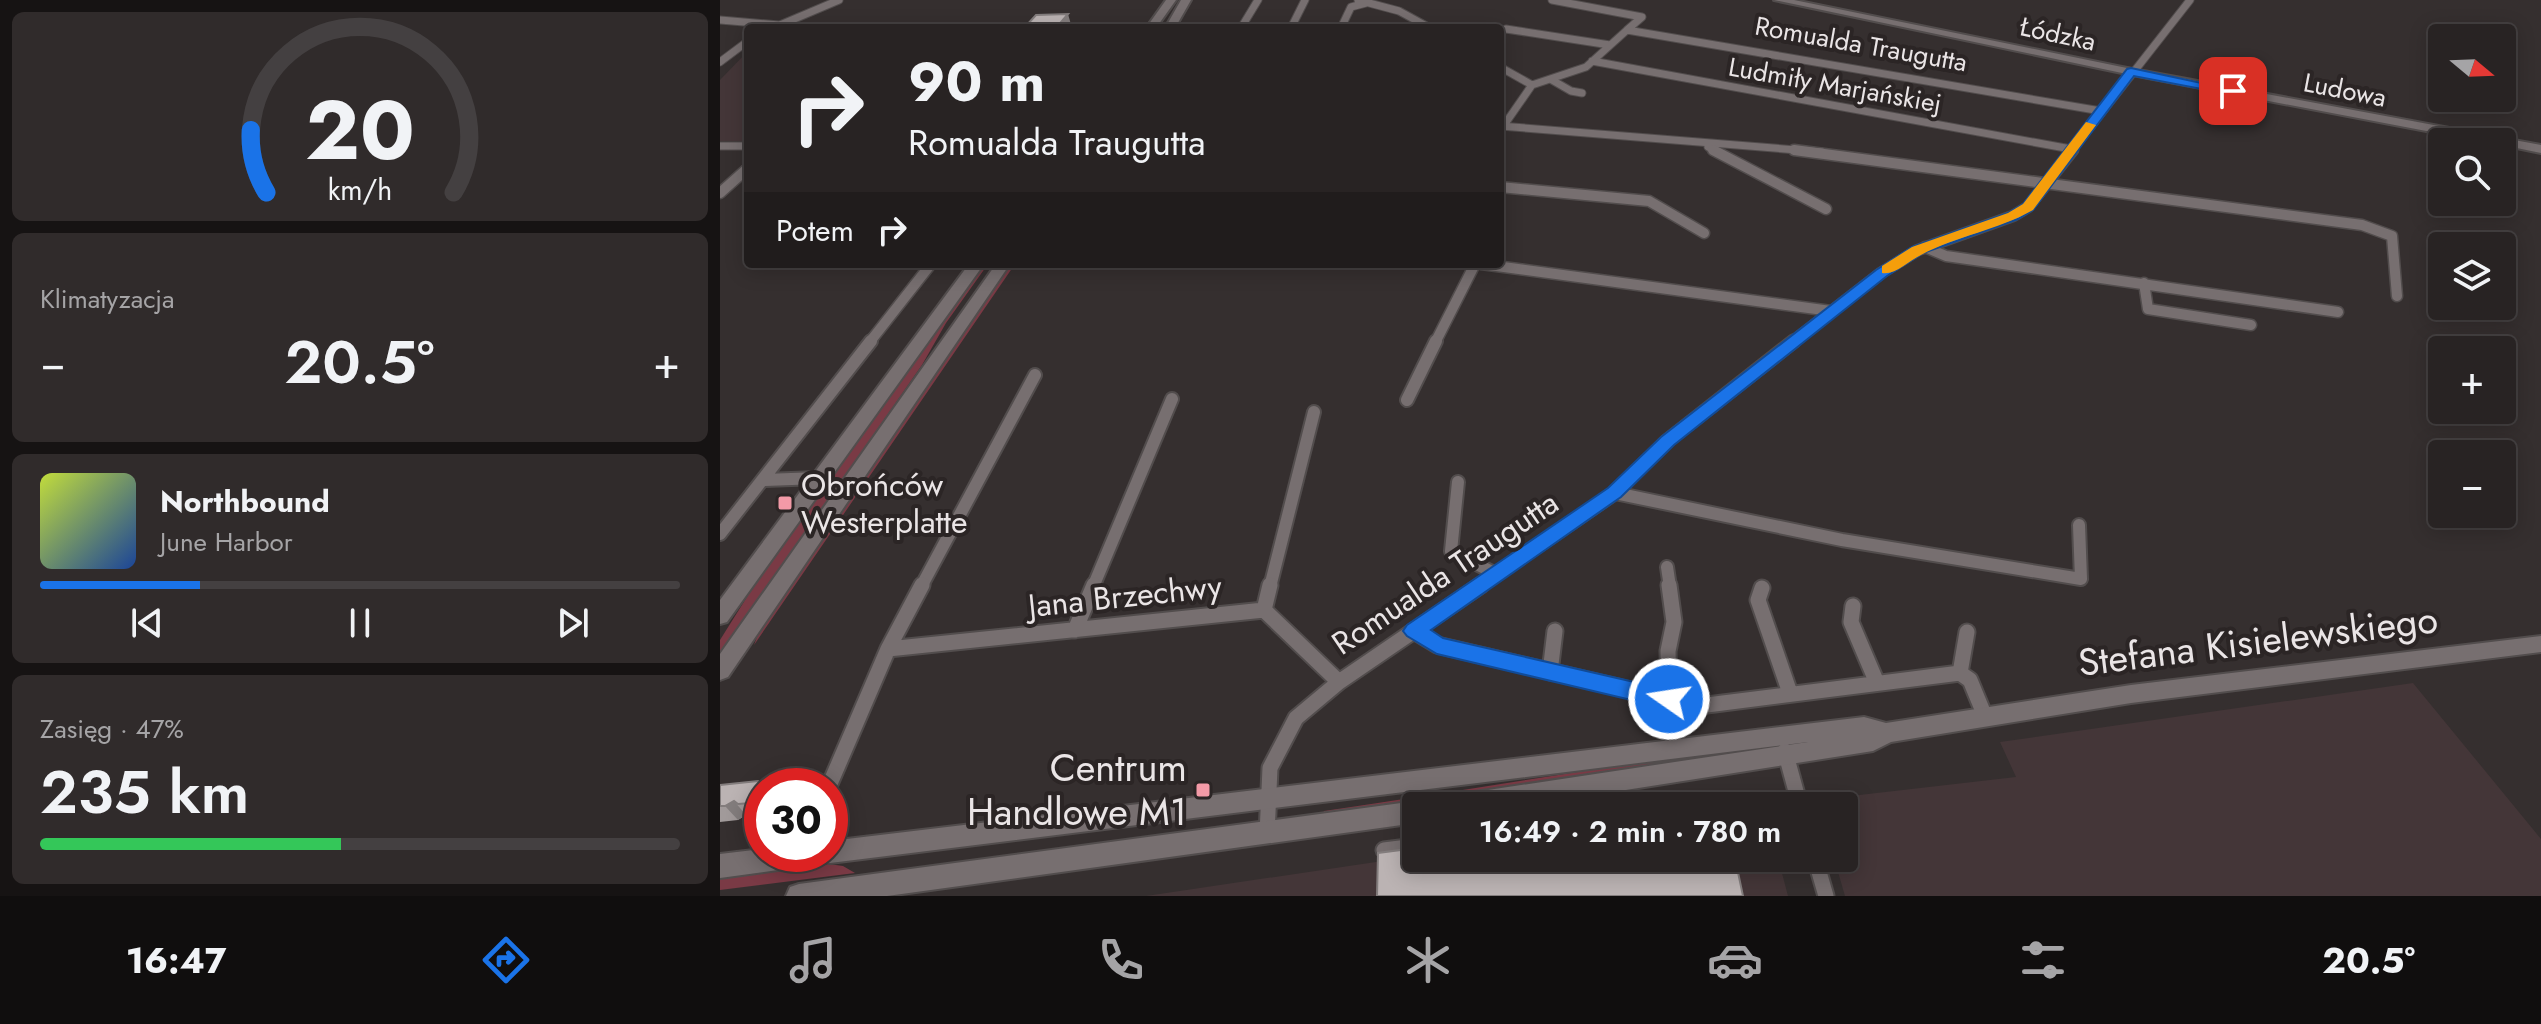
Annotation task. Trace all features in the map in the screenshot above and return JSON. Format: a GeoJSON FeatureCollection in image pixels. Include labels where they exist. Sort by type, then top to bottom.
{"type":"FeatureCollection","features":[{"type":"Feature","properties":{"kind":"main road"},"geometry":{"type":"LineString","coordinates":[[1154,24],[1171,0]]}},
{"type":"Feature","properties":{"kind":"main road"},"geometry":{"type":"LineString","coordinates":[[1172,24],[1186,0]]}},
{"type":"Feature","properties":{"kind":"main road","name":"Łódzka"},"geometry":{"type":"LineString","coordinates":[[1779,0],[2136,73]]}},
{"type":"Feature","properties":{"kind":"main road","name":"Ludowa"},"geometry":{"type":"LineString","coordinates":[[2136,73],[2541,149]]}},
{"type":"Feature","properties":{"kind":"main road"},"geometry":{"type":"LineString","coordinates":[[720,616],[974,268]]}},
{"type":"Feature","properties":{"kind":"main road"},"geometry":{"type":"LineString","coordinates":[[720,671],[1000,268]]}},
{"type":"Feature","properties":{"kind":"main road","name":"Stefana Kisielewskiego"},"geometry":{"type":"LineString","coordinates":[[848,850],[1268,798],[1783,746],[1873,741],[1886,733],[1984,714],[2353,665],[2541,644]]}},
{"type":"Feature","properties":{"kind":"main road","name":"Stefana Kisielewskiego"},"geometry":{"type":"LineString","coordinates":[[1532,792],[1783,746]]}},
{"type":"Feature","properties":{"kind":"main road"},"geometry":{"type":"LineString","coordinates":[[799,896],[1402,814]]}},
{"type":"Feature","properties":{"kind":"main road"},"geometry":{"type":"LineString","coordinates":[[720,866],[744,863]]}},
{"type":"Feature","properties":{"kind":"street"},"geometry":{"type":"LineString","coordinates":[[781,24],[838,0]]}},
{"type":"Feature","properties":{"kind":"street"},"geometry":{"type":"LineString","coordinates":[[1243,24],[1258,0]]}},
{"type":"Feature","properties":{"kind":"street"},"geometry":{"type":"LineString","coordinates":[[1293,24],[1305,0]]}},
{"type":"Feature","properties":{"kind":"street"},"geometry":{"type":"LineString","coordinates":[[1358,0],[1399,11],[1423,24]]}},
{"type":"Feature","properties":{"kind":"street"},"geometry":{"type":"LineString","coordinates":[[1504,124],[1532,85],[1552,80],[1592,61],[1642,17],[1552,0]]}},
{"type":"Feature","properties":{"kind":"street","name":"Romualda Traugutta"},"geometry":{"type":"LineString","coordinates":[[1267,834],[1273,758],[1296,718],[1339,682],[1615,493],[1667,441],[1881,273],[1925,247],[2013,216],[2028,207],[2101,111],[2136,73],[2190,0]]}},
{"type":"Feature","properties":{"kind":"street"},"geometry":{"type":"LineString","coordinates":[[1343,24],[1351,7],[1369,2]]}},
{"type":"Feature","properties":{"kind":"street"},"geometry":{"type":"LineString","coordinates":[[720,20],[757,24]]}},
{"type":"Feature","properties":{"kind":"street"},"geometry":{"type":"LineString","coordinates":[[1506,29],[1610,45]]}},
{"type":"Feature","properties":{"kind":"street","name":"Romualda Traugutta"},"geometry":{"type":"LineString","coordinates":[[1627,30],[2101,111]]}},
{"type":"Feature","properties":{"kind":"street"},"geometry":{"type":"LineString","coordinates":[[720,62],[744,44]]}},
{"type":"Feature","properties":{"kind":"street","name":"Ludmiły Marjańskiej"},"geometry":{"type":"LineString","coordinates":[[1592,61],[2071,149]]}},
{"type":"Feature","properties":{"kind":"street"},"geometry":{"type":"LineString","coordinates":[[1504,70],[1532,85]]}},
{"type":"Feature","properties":{"kind":"street"},"geometry":{"type":"LineString","coordinates":[[1552,80],[1571,91],[1582,93]]}},
{"type":"Feature","properties":{"kind":"street"},"geometry":{"type":"LineString","coordinates":[[1504,128],[1705,145],[1809,150],[2374,227],[2392,236],[2397,296]]}},
{"type":"Feature","properties":{"kind":"street"},"geometry":{"type":"LineString","coordinates":[[1705,145],[1826,209]]}},
{"type":"Feature","properties":{"kind":"street"},"geometry":{"type":"LineString","coordinates":[[720,146],[744,146]]}},
{"type":"Feature","properties":{"kind":"street"},"geometry":{"type":"LineString","coordinates":[[720,193],[744,172]]}},
{"type":"Feature","properties":{"kind":"street"},"geometry":{"type":"LineString","coordinates":[[1504,187],[1649,201],[1704,233]]}},
{"type":"Feature","properties":{"kind":"street"},"geometry":{"type":"LineString","coordinates":[[1925,247],[1946,256],[2338,312]]}},
{"type":"Feature","properties":{"kind":"street"},"geometry":{"type":"LineString","coordinates":[[1504,267],[1831,311]]}},
{"type":"Feature","properties":{"kind":"street"},"geometry":{"type":"LineString","coordinates":[[720,534],[928,268]]}},
{"type":"Feature","properties":{"kind":"street"},"geometry":{"type":"LineString","coordinates":[[1407,400],[1476,268]]}},
{"type":"Feature","properties":{"kind":"street"},"geometry":{"type":"LineString","coordinates":[[2144,283],[2148,309],[2251,325]]}},
{"type":"Feature","properties":{"kind":"street"},"geometry":{"type":"LineString","coordinates":[[837,768],[888,649],[1035,375]]}},
{"type":"Feature","properties":{"kind":"street"},"geometry":{"type":"LineString","coordinates":[[1075,630],[1172,399]]}},
{"type":"Feature","properties":{"kind":"street"},"geometry":{"type":"LineString","coordinates":[[1264,610],[1314,412]]}},
{"type":"Feature","properties":{"kind":"street"},"geometry":{"type":"LineString","coordinates":[[765,480],[818,478]]}},
{"type":"Feature","properties":{"kind":"street"},"geometry":{"type":"LineString","coordinates":[[1458,482],[1451,551],[1496,574]]}},
{"type":"Feature","properties":{"kind":"street"},"geometry":{"type":"LineString","coordinates":[[1615,493],[1842,540],[2081,579],[2079,525]]}},
{"type":"Feature","properties":{"kind":"street"},"geometry":{"type":"LineString","coordinates":[[1667,567],[1674,622],[1668,651],[1669,699]]}},
{"type":"Feature","properties":{"kind":"street"},"geometry":{"type":"LineString","coordinates":[[1762,588],[1758,600],[1790,693]]}},
{"type":"Feature","properties":{"kind":"street"},"geometry":{"type":"LineString","coordinates":[[1853,606],[1851,622],[1877,683]]}},
{"type":"Feature","properties":{"kind":"street","name":"Jana Brzechwy"},"geometry":{"type":"LineString","coordinates":[[888,649],[1264,610],[1339,682]]}},
{"type":"Feature","properties":{"kind":"street"},"geometry":{"type":"LineString","coordinates":[[1414,631],[1437,645],[1699,706],[1960,673],[1970,680],[1984,714]]}},
{"type":"Feature","properties":{"kind":"street"},"geometry":{"type":"LineString","coordinates":[[1550,672],[1555,631]]}},
{"type":"Feature","properties":{"kind":"street"},"geometry":{"type":"LineString","coordinates":[[1960,673],[1967,632]]}},
{"type":"Feature","properties":{"kind":"street"},"geometry":{"type":"LineString","coordinates":[[1783,746],[1796,792]]}},
{"type":"Feature","properties":{"kind":"street"},"geometry":{"type":"LineString","coordinates":[[1384,850],[1402,848]]}},
{"type":"Feature","properties":{"kind":"street"},"geometry":{"type":"LineString","coordinates":[[1819,872],[1826,896]]}},
{"type":"Feature","properties":{"kind":"shaded area"},"geometry":{"type":"Polygon","coordinates":[[[744,55],[744,141],[720,141],[720,80],[744,55]]]}},
{"type":"Feature","properties":{"kind":"shaded area"},"geometry":{"type":"Polygon","coordinates":[[[980,268],[985,268],[946,323],[922,365],[720,656],[720,640],[772,557],[980,268]]]}},
{"type":"Feature","properties":{"kind":"shaded area"},"geometry":{"type":"Polygon","coordinates":[[[1007,268],[1012,268],[754,645],[764,619],[1007,268]]]}},
{"type":"Feature","properties":{"kind":"shaded area"},"geometry":{"type":"Polygon","coordinates":[[[2413,683],[2541,839],[2541,896],[1845,896],[1838,872],[1858,872],[1858,795],[2016,777],[2000,742],[2413,683]]]}},
{"type":"Feature","properties":{"kind":"shaded area"},"geometry":{"type":"Polygon","coordinates":[[[1721,751],[1724,759],[1491,792],[1447,792],[1721,751]]]}},
{"type":"Feature","properties":{"kind":"shaded area"},"geometry":{"type":"Polygon","coordinates":[[[1402,799],[1402,805],[1322,816],[1324,811],[1402,799]]]}},
{"type":"Feature","properties":{"kind":"shaded area"},"geometry":{"type":"Polygon","coordinates":[[[1402,858],[1402,872],[1782,872],[1788,896],[1146,896],[1402,858]]]}},
{"type":"Feature","properties":{"kind":"shaded area"},"geometry":{"type":"Polygon","coordinates":[[[848,869],[855,873],[720,890],[720,878],[767,872],[848,872],[848,869]]]}},
{"type":"Feature","properties":{"kind":"building"},"geometry":{"type":"Polygon","coordinates":[[[1068,14],[1059,24],[1028,24],[1036,15],[1068,14]]]}},
{"type":"Feature","properties":{"kind":"building"},"geometry":{"type":"Polygon","coordinates":[[[744,782],[744,804],[734,801],[720,806],[720,785],[744,782]]]}},
{"type":"Feature","properties":{"kind":"building"},"geometry":{"type":"Polygon","coordinates":[[[1402,850],[1402,872],[1738,872],[1743,896],[1377,896],[1378,853],[1402,850]]]}},
{"type":"Feature","properties":{"kind":"slow traffic"},"geometry":{"type":"LineString","coordinates":[[1887,269],[1918,250],[2013,216],[2028,207],[2090,125]]}},
{"type":"Feature","properties":{"kind":"place","name":"Obrońców Westerplatte"},"geometry":{"type":"Point","coordinates":[785,503]}},
{"type":"Feature","properties":{"kind":"place","name":"Centrum Handlowe M1"},"geometry":{"type":"Point","coordinates":[1203,790]}},
{"type":"Feature","properties":{"kind":"route"},"geometry":{"type":"LineString","coordinates":[[1669,699],[1437,645],[1414,631],[1615,493],[1667,441],[1881,273],[1918,250],[2013,216],[2028,207],[2131,72],[2233,91]]}}]}
